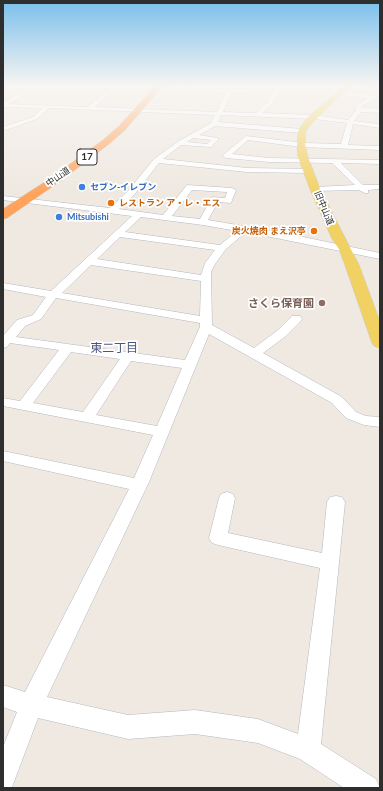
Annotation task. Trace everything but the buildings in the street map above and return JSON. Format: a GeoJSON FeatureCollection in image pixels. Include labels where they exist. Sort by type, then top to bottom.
{"type":"FeatureCollection","features":[{"type":"Feature","properties":{"kind":"highway","name":"中山道"},"geometry":{"type":"LineString","coordinates":[[3,208],[19,200],[106,142],[122,128],[126,122]]}},
{"type":"Feature","properties":{"kind":"highway","name":"中山道"},"geometry":{"type":"LineString","coordinates":[[3,215],[19,200]]}},
{"type":"Feature","properties":{"kind":"main road"},"geometry":{"type":"LineString","coordinates":[[304,129],[310,122]]}},
{"type":"Feature","properties":{"kind":"main road","name":"旧中山道"},"geometry":{"type":"LineString","coordinates":[[304,129],[301,144],[315,189],[338,239],[345,249],[352,265],[378,331],[380,343]]}},
{"type":"Feature","properties":{"kind":"street"},"geometry":{"type":"LineString","coordinates":[[111,212],[131,193],[154,164],[180,143],[213,122]]}},
{"type":"Feature","properties":{"kind":"street"},"geometry":{"type":"LineString","coordinates":[[242,122],[304,129]]}},
{"type":"Feature","properties":{"kind":"street"},"geometry":{"type":"LineString","coordinates":[[344,147],[351,122]]}},
{"type":"Feature","properties":{"kind":"street"},"geometry":{"type":"LineString","coordinates":[[361,122],[380,126]]}},
{"type":"Feature","properties":{"kind":"street"},"geometry":{"type":"LineString","coordinates":[[3,129],[25,123]]}},
{"type":"Feature","properties":{"kind":"street"},"geometry":{"type":"LineString","coordinates":[[9,135],[25,123]]}},
{"type":"Feature","properties":{"kind":"street"},"geometry":{"type":"LineString","coordinates":[[180,143],[209,146],[216,139],[191,136]]}},
{"type":"Feature","properties":{"kind":"street"},"geometry":{"type":"LineString","coordinates":[[307,166],[269,160],[226,156],[246,138],[301,144],[380,148]]}},
{"type":"Feature","properties":{"kind":"street"},"geometry":{"type":"LineString","coordinates":[[154,164],[247,170],[307,166],[335,162],[380,162]]}},
{"type":"Feature","properties":{"kind":"street"},"geometry":{"type":"LineString","coordinates":[[335,162],[360,188],[370,196]]}},
{"type":"Feature","properties":{"kind":"street"},"geometry":{"type":"LineString","coordinates":[[371,162],[380,169]]}},
{"type":"Feature","properties":{"kind":"street"},"geometry":{"type":"LineString","coordinates":[[154,164],[242,176]]}},
{"type":"Feature","properties":{"kind":"street"},"geometry":{"type":"LineString","coordinates":[[165,218],[190,187],[232,190],[228,201],[215,199],[203,222]]}},
{"type":"Feature","properties":{"kind":"street"},"geometry":{"type":"LineString","coordinates":[[315,189],[380,187]]}},
{"type":"Feature","properties":{"kind":"street"},"geometry":{"type":"LineString","coordinates":[[3,198],[203,222],[380,256]]}},
{"type":"Feature","properties":{"kind":"street"},"geometry":{"type":"LineString","coordinates":[[5,342],[21,323],[37,317],[54,294],[138,215]]}},
{"type":"Feature","properties":{"kind":"street"},"geometry":{"type":"LineString","coordinates":[[3,778],[31,706],[139,485],[190,365],[205,323],[206,272],[210,263],[222,248],[244,229]]}},
{"type":"Feature","properties":{"kind":"street"},"geometry":{"type":"LineString","coordinates":[[117,234],[222,248]]}},
{"type":"Feature","properties":{"kind":"street"},"geometry":{"type":"LineString","coordinates":[[88,262],[206,279]]}},
{"type":"Feature","properties":{"kind":"street"},"geometry":{"type":"LineString","coordinates":[[4,287],[54,294],[205,323],[254,354],[337,400],[351,415],[364,420],[380,422]]}},
{"type":"Feature","properties":{"kind":"street"},"geometry":{"type":"LineString","coordinates":[[254,354],[282,333],[296,319]]}},
{"type":"Feature","properties":{"kind":"street"},"geometry":{"type":"LineString","coordinates":[[5,342],[67,348],[190,365]]}},
{"type":"Feature","properties":{"kind":"street"},"geometry":{"type":"LineString","coordinates":[[24,406],[67,348]]}},
{"type":"Feature","properties":{"kind":"street"},"geometry":{"type":"LineString","coordinates":[[87,418],[128,356]]}},
{"type":"Feature","properties":{"kind":"street"},"geometry":{"type":"LineString","coordinates":[[5,405],[24,406],[162,432]]}},
{"type":"Feature","properties":{"kind":"street"},"geometry":{"type":"LineString","coordinates":[[3,456],[139,485]]}},
{"type":"Feature","properties":{"kind":"street"},"geometry":{"type":"LineString","coordinates":[[227,498],[218,538],[330,563]]}},
{"type":"Feature","properties":{"kind":"street"},"geometry":{"type":"LineString","coordinates":[[308,750],[336,502]]}},
{"type":"Feature","properties":{"kind":"street"},"geometry":{"type":"LineString","coordinates":[[3,696],[31,706],[128,727],[195,722],[258,731],[308,750],[367,788]]}},
{"type":"Feature","properties":{"kind":"place","name":"セブン-イレブン"},"geometry":{"type":"Point","coordinates":[82,187]}},
{"type":"Feature","properties":{"kind":"place","name":"レストラン ア・レ・エス"},"geometry":{"type":"Point","coordinates":[111,203]}},
{"type":"Feature","properties":{"kind":"place","name":"Mitsubishi"},"geometry":{"type":"Point","coordinates":[59,217]}},
{"type":"Feature","properties":{"kind":"place","name":"炭火焼肉 まえ沢亭"},"geometry":{"type":"Point","coordinates":[314,231]}},
{"type":"Feature","properties":{"kind":"place","name":"さくら保育園"},"geometry":{"type":"Point","coordinates":[322,303]}},
{"type":"Feature","properties":{"kind":"district","name":"東二丁目"},"geometry":{"type":"Point","coordinates":[114,348]}}]}
